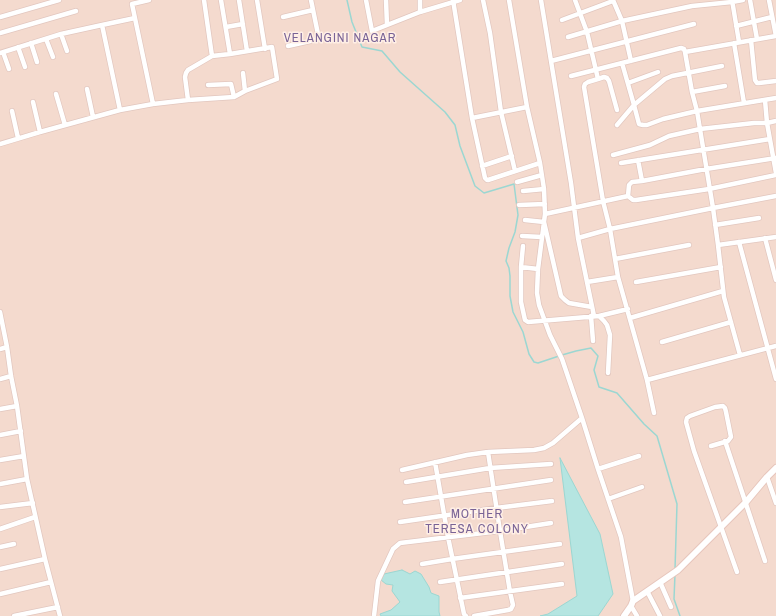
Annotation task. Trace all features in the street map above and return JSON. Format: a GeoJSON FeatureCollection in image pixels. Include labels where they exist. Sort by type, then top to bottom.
{"type":"FeatureCollection","features":[{"type":"Feature","properties":{"kind":"street"},"geometry":{"type":"LineString","coordinates":[[0,17],[59,0]]}},
{"type":"Feature","properties":{"kind":"street"},"geometry":{"type":"LineString","coordinates":[[149,0],[132,4],[153,104]]}},
{"type":"Feature","properties":{"kind":"street"},"geometry":{"type":"LineString","coordinates":[[204,0],[212,56]]}},
{"type":"Feature","properties":{"kind":"street"},"geometry":{"type":"LineString","coordinates":[[221,0],[230,54]]}},
{"type":"Feature","properties":{"kind":"street"},"geometry":{"type":"LineString","coordinates":[[239,0],[247,52]]}},
{"type":"Feature","properties":{"kind":"street"},"geometry":{"type":"LineString","coordinates":[[257,0],[265,49]]}},
{"type":"Feature","properties":{"kind":"street"},"geometry":{"type":"LineString","coordinates":[[288,46],[319,39],[311,0]]}},
{"type":"Feature","properties":{"kind":"street"},"geometry":{"type":"LineString","coordinates":[[366,0],[372,32],[420,12],[460,0]]}},
{"type":"Feature","properties":{"kind":"street"},"geometry":{"type":"LineString","coordinates":[[386,0],[386,25]]}},
{"type":"Feature","properties":{"kind":"street"},"geometry":{"type":"LineString","coordinates":[[420,0],[420,12]]}},
{"type":"Feature","properties":{"kind":"street"},"geometry":{"type":"LineString","coordinates":[[483,0],[490,33],[502,112],[515,171]]}},
{"type":"Feature","properties":{"kind":"street"},"geometry":{"type":"LineString","coordinates":[[509,0],[527,107],[540,163],[544,189],[545,214],[538,269],[538,299],[544,320],[562,359],[621,537],[632,603],[637,616]]}},
{"type":"Feature","properties":{"kind":"street"},"geometry":{"type":"LineString","coordinates":[[541,0],[571,183],[578,238],[595,316],[593,341]]}},
{"type":"Feature","properties":{"kind":"street"},"geometry":{"type":"LineString","coordinates":[[574,0],[587,32],[598,79]]}},
{"type":"Feature","properties":{"kind":"street"},"geometry":{"type":"LineString","coordinates":[[562,20],[613,0],[622,21],[631,61]]}},
{"type":"Feature","properties":{"kind":"street"},"geometry":{"type":"LineString","coordinates":[[568,37],[622,21],[692,6],[743,0]]}},
{"type":"Feature","properties":{"kind":"street"},"geometry":{"type":"LineString","coordinates":[[750,0],[757,39]]}},
{"type":"Feature","properties":{"kind":"street"},"geometry":{"type":"LineString","coordinates":[[769,0],[776,39]]}},
{"type":"Feature","properties":{"kind":"street"},"geometry":{"type":"LineString","coordinates":[[453,1],[472,118],[485,178],[487,180],[540,163]]}},
{"type":"Feature","properties":{"kind":"street"},"geometry":{"type":"LineString","coordinates":[[732,1],[744,103]]}},
{"type":"Feature","properties":{"kind":"street"},"geometry":{"type":"LineString","coordinates":[[283,17],[313,10]]}},
{"type":"Feature","properties":{"kind":"street"},"geometry":{"type":"LineString","coordinates":[[0,33],[76,11]]}},
{"type":"Feature","properties":{"kind":"street"},"geometry":{"type":"LineString","coordinates":[[736,26],[772,17]]}},
{"type":"Feature","properties":{"kind":"street"},"geometry":{"type":"LineString","coordinates":[[9,69],[1,52],[61,34],[135,18]]}},
{"type":"Feature","properties":{"kind":"street"},"geometry":{"type":"LineString","coordinates":[[102,24],[120,110]]}},
{"type":"Feature","properties":{"kind":"street"},"geometry":{"type":"LineString","coordinates":[[226,27],[243,24]]}},
{"type":"Feature","properties":{"kind":"street"},"geometry":{"type":"LineString","coordinates":[[551,62],[694,24]]}},
{"type":"Feature","properties":{"kind":"street"},"geometry":{"type":"LineString","coordinates":[[61,34],[67,51]]}},
{"type":"Feature","properties":{"kind":"street"},"geometry":{"type":"LineString","coordinates":[[686,52],[776,36]]}},
{"type":"Feature","properties":{"kind":"street"},"geometry":{"type":"LineString","coordinates":[[46,39],[52,57]]}},
{"type":"Feature","properties":{"kind":"street"},"geometry":{"type":"LineString","coordinates":[[750,40],[757,82],[776,81]]}},
{"type":"Feature","properties":{"kind":"street"},"geometry":{"type":"LineString","coordinates":[[30,43],[38,62]]}},
{"type":"Feature","properties":{"kind":"street"},"geometry":{"type":"LineString","coordinates":[[18,47],[25,67]]}},
{"type":"Feature","properties":{"kind":"street"},"geometry":{"type":"LineString","coordinates":[[0,144],[120,110],[188,100],[234,97],[245,91],[278,79],[272,47],[247,52],[212,56],[188,70],[185,77],[188,100]]}},
{"type":"Feature","properties":{"kind":"street"},"geometry":{"type":"LineString","coordinates":[[571,76],[681,48],[686,52],[713,208],[724,297],[740,355]]}},
{"type":"Feature","properties":{"kind":"street"},"geometry":{"type":"LineString","coordinates":[[622,64],[638,122],[643,126],[663,119],[697,111],[776,98]]}},
{"type":"Feature","properties":{"kind":"street"},"geometry":{"type":"LineString","coordinates":[[617,125],[634,104],[668,77],[722,66]]}},
{"type":"Feature","properties":{"kind":"street"},"geometry":{"type":"LineString","coordinates":[[628,83],[658,72]]}},
{"type":"Feature","properties":{"kind":"street"},"geometry":{"type":"LineString","coordinates":[[243,73],[245,91]]}},
{"type":"Feature","properties":{"kind":"street"},"geometry":{"type":"LineString","coordinates":[[617,110],[607,78],[604,77],[585,84],[584,87],[603,201],[610,229],[618,277],[647,380],[654,413]]}},
{"type":"Feature","properties":{"kind":"street"},"geometry":{"type":"LineString","coordinates":[[208,85],[231,84],[234,97]]}},
{"type":"Feature","properties":{"kind":"street"},"geometry":{"type":"LineString","coordinates":[[692,92],[725,86]]}},
{"type":"Feature","properties":{"kind":"street"},"geometry":{"type":"LineString","coordinates":[[86,89],[93,117]]}},
{"type":"Feature","properties":{"kind":"street"},"geometry":{"type":"LineString","coordinates":[[56,94],[65,125]]}},
{"type":"Feature","properties":{"kind":"street"},"geometry":{"type":"LineString","coordinates":[[545,214],[628,196],[633,200],[636,200],[709,189],[776,174],[775,158],[767,123],[765,100]]}},
{"type":"Feature","properties":{"kind":"street"},"geometry":{"type":"LineString","coordinates":[[33,102],[40,132]]}},
{"type":"Feature","properties":{"kind":"street"},"geometry":{"type":"LineString","coordinates":[[472,118],[527,107]]}},
{"type":"Feature","properties":{"kind":"street"},"geometry":{"type":"LineString","coordinates":[[12,111],[18,138]]}},
{"type":"Feature","properties":{"kind":"street"},"geometry":{"type":"LineString","coordinates":[[613,155],[650,145],[669,136],[700,129],[776,121]]}},
{"type":"Feature","properties":{"kind":"street"},"geometry":{"type":"LineString","coordinates":[[621,163],[770,139]]}},
{"type":"Feature","properties":{"kind":"street"},"geometry":{"type":"LineString","coordinates":[[482,166],[512,156]]}},
{"type":"Feature","properties":{"kind":"street"},"geometry":{"type":"LineString","coordinates":[[628,196],[629,185],[632,182],[775,158]]}},
{"type":"Feature","properties":{"kind":"street"},"geometry":{"type":"LineString","coordinates":[[638,160],[642,181]]}},
{"type":"Feature","properties":{"kind":"street"},"geometry":{"type":"LineString","coordinates":[[517,182],[542,175]]}},
{"type":"Feature","properties":{"kind":"street"},"geometry":{"type":"LineString","coordinates":[[523,191],[544,189]]}},
{"type":"Feature","properties":{"kind":"street"},"geometry":{"type":"LineString","coordinates":[[578,238],[610,229],[776,196]]}},
{"type":"Feature","properties":{"kind":"street"},"geometry":{"type":"LineString","coordinates":[[519,205],[545,204]]}},
{"type":"Feature","properties":{"kind":"street"},"geometry":{"type":"LineString","coordinates":[[715,224],[759,218]]}},
{"type":"Feature","properties":{"kind":"street"},"geometry":{"type":"LineString","coordinates":[[525,220],[544,222]]}},
{"type":"Feature","properties":{"kind":"street"},"geometry":{"type":"LineString","coordinates":[[544,222],[561,296],[569,303],[592,307]]}},
{"type":"Feature","properties":{"kind":"street"},"geometry":{"type":"LineString","coordinates":[[522,236],[542,237]]}},
{"type":"Feature","properties":{"kind":"street"},"geometry":{"type":"LineString","coordinates":[[718,246],[776,237]]}},
{"type":"Feature","properties":{"kind":"street"},"geometry":{"type":"LineString","coordinates":[[765,238],[776,280]]}},
{"type":"Feature","properties":{"kind":"street"},"geometry":{"type":"LineString","coordinates":[[739,242],[776,379]]}},
{"type":"Feature","properties":{"kind":"street"},"geometry":{"type":"LineString","coordinates":[[615,260],[689,245]]}},
{"type":"Feature","properties":{"kind":"street"},"geometry":{"type":"LineString","coordinates":[[523,246],[521,267],[521,302],[525,320],[528,322],[595,316],[628,309]]}},
{"type":"Feature","properties":{"kind":"street"},"geometry":{"type":"LineString","coordinates":[[521,267],[538,269]]}},
{"type":"Feature","properties":{"kind":"street"},"geometry":{"type":"LineString","coordinates":[[636,282],[721,267]]}},
{"type":"Feature","properties":{"kind":"street"},"geometry":{"type":"LineString","coordinates":[[587,282],[618,277]]}},
{"type":"Feature","properties":{"kind":"street"},"geometry":{"type":"LineString","coordinates":[[630,318],[723,291]]}},
{"type":"Feature","properties":{"kind":"street"},"geometry":{"type":"LineString","coordinates":[[0,312],[17,406],[27,479],[45,559],[60,616]]}},
{"type":"Feature","properties":{"kind":"street"},"geometry":{"type":"LineString","coordinates":[[595,316],[604,321],[610,335],[608,373]]}},
{"type":"Feature","properties":{"kind":"street"},"geometry":{"type":"LineString","coordinates":[[662,342],[731,322]]}},
{"type":"Feature","properties":{"kind":"street"},"geometry":{"type":"LineString","coordinates":[[647,380],[776,346]]}},
{"type":"Feature","properties":{"kind":"street"},"geometry":{"type":"LineString","coordinates":[[0,349],[7,347]]}},
{"type":"Feature","properties":{"kind":"street"},"geometry":{"type":"LineString","coordinates":[[0,379],[11,376]]}},
{"type":"Feature","properties":{"kind":"street"},"geometry":{"type":"LineString","coordinates":[[0,409],[17,406]]}},
{"type":"Feature","properties":{"kind":"street"},"geometry":{"type":"LineString","coordinates":[[711,446],[726,441],[730,439],[731,436],[725,408],[723,406],[715,407],[690,416],[687,418],[686,422],[694,451],[737,572]]}},
{"type":"Feature","properties":{"kind":"street"},"geometry":{"type":"LineString","coordinates":[[402,470],[467,455],[544,448],[582,418]]}},
{"type":"Feature","properties":{"kind":"street"},"geometry":{"type":"LineString","coordinates":[[0,435],[21,431]]}},
{"type":"Feature","properties":{"kind":"street"},"geometry":{"type":"LineString","coordinates":[[726,441],[765,561]]}},
{"type":"Feature","properties":{"kind":"street"},"geometry":{"type":"LineString","coordinates":[[474,616],[508,610],[511,609],[513,605],[488,452]]}},
{"type":"Feature","properties":{"kind":"street"},"geometry":{"type":"LineString","coordinates":[[0,460],[24,456]]}},
{"type":"Feature","properties":{"kind":"street"},"geometry":{"type":"LineString","coordinates":[[598,469],[639,456]]}},
{"type":"Feature","properties":{"kind":"street"},"geometry":{"type":"LineString","coordinates":[[435,462],[456,580],[464,614],[466,616]]}},
{"type":"Feature","properties":{"kind":"street"},"geometry":{"type":"LineString","coordinates":[[406,482],[490,468],[550,464]]}},
{"type":"Feature","properties":{"kind":"street"},"geometry":{"type":"LineString","coordinates":[[624,616],[632,603],[678,570],[746,502],[776,468]]}},
{"type":"Feature","properties":{"kind":"street"},"geometry":{"type":"LineString","coordinates":[[767,477],[776,503]]}},
{"type":"Feature","properties":{"kind":"street"},"geometry":{"type":"LineString","coordinates":[[0,484],[27,479]]}},
{"type":"Feature","properties":{"kind":"street"},"geometry":{"type":"LineString","coordinates":[[405,502],[550,480]]}},
{"type":"Feature","properties":{"kind":"street"},"geometry":{"type":"LineString","coordinates":[[608,499],[642,487]]}},
{"type":"Feature","properties":{"kind":"street"},"geometry":{"type":"LineString","coordinates":[[400,522],[552,501]]}},
{"type":"Feature","properties":{"kind":"street"},"geometry":{"type":"LineString","coordinates":[[0,507],[33,503]]}},
{"type":"Feature","properties":{"kind":"street"},"geometry":{"type":"LineString","coordinates":[[0,529],[35,517]]}},
{"type":"Feature","properties":{"kind":"street"},"geometry":{"type":"LineString","coordinates":[[374,616],[378,581],[393,549],[400,543],[500,531],[550,523]]}},
{"type":"Feature","properties":{"kind":"street"},"geometry":{"type":"LineString","coordinates":[[0,547],[14,544]]}},
{"type":"Feature","properties":{"kind":"street"},"geometry":{"type":"LineString","coordinates":[[422,564],[560,544]]}},
{"type":"Feature","properties":{"kind":"street"},"geometry":{"type":"LineString","coordinates":[[0,569],[45,559]]}},
{"type":"Feature","properties":{"kind":"street"},"geometry":{"type":"LineString","coordinates":[[440,582],[562,564]]}},
{"type":"Feature","properties":{"kind":"street"},"geometry":{"type":"LineString","coordinates":[[0,594],[51,582]]}},
{"type":"Feature","properties":{"kind":"street"},"geometry":{"type":"LineString","coordinates":[[660,582],[671,607]]}},
{"type":"Feature","properties":{"kind":"street"},"geometry":{"type":"LineString","coordinates":[[460,598],[562,584]]}},
{"type":"Feature","properties":{"kind":"street"},"geometry":{"type":"LineString","coordinates":[[647,591],[660,616]]}},
{"type":"Feature","properties":{"kind":"street"},"geometry":{"type":"LineString","coordinates":[[14,616],[58,607]]}},
{"type":"Feature","properties":{"kind":"shaded area"},"geometry":{"type":"Polygon","coordinates":[[[0,0],[776,0],[776,616],[0,616],[0,0]]]}},
{"type":"Feature","properties":{"kind":"water"},"geometry":{"type":"Polygon","coordinates":[[[560,458],[600,534],[613,594],[598,616],[540,616],[548,614],[577,596],[560,458]]]}},
{"type":"Feature","properties":{"kind":"water"},"geometry":{"type":"Polygon","coordinates":[[[402,570],[410,574],[415,571],[421,574],[431,593],[439,596],[440,616],[381,616],[380,614],[391,610],[400,602],[392,591],[393,585],[386,584],[381,580],[384,574],[402,570]]]}},
{"type":"Feature","properties":{"kind":"waterway"},"geometry":{"type":"LineString","coordinates":[[347,0],[352,22],[362,47],[382,51],[400,72],[445,112],[455,125],[460,146],[475,186],[484,193],[514,184],[518,215],[515,232],[506,261],[509,268],[510,296],[513,312],[523,332],[529,354],[534,362],[538,363],[559,356]]}},
{"type":"Feature","properties":{"kind":"waterway"},"geometry":{"type":"LineString","coordinates":[[562,355],[591,348],[598,356],[594,370],[599,387],[617,393],[644,424],[657,436],[677,504],[675,569]]}},
{"type":"Feature","properties":{"kind":"waterway"},"geometry":{"type":"LineString","coordinates":[[675,574],[674,599],[680,616]]}},
{"type":"Feature","properties":{"kind":"district","name":"VELANGINI NAGAR"},"geometry":{"type":"Point","coordinates":[340,39]}},
{"type":"Feature","properties":{"kind":"district","name":"MOTHER TERESA COLONY"},"geometry":{"type":"Point","coordinates":[477,522]}}]}
